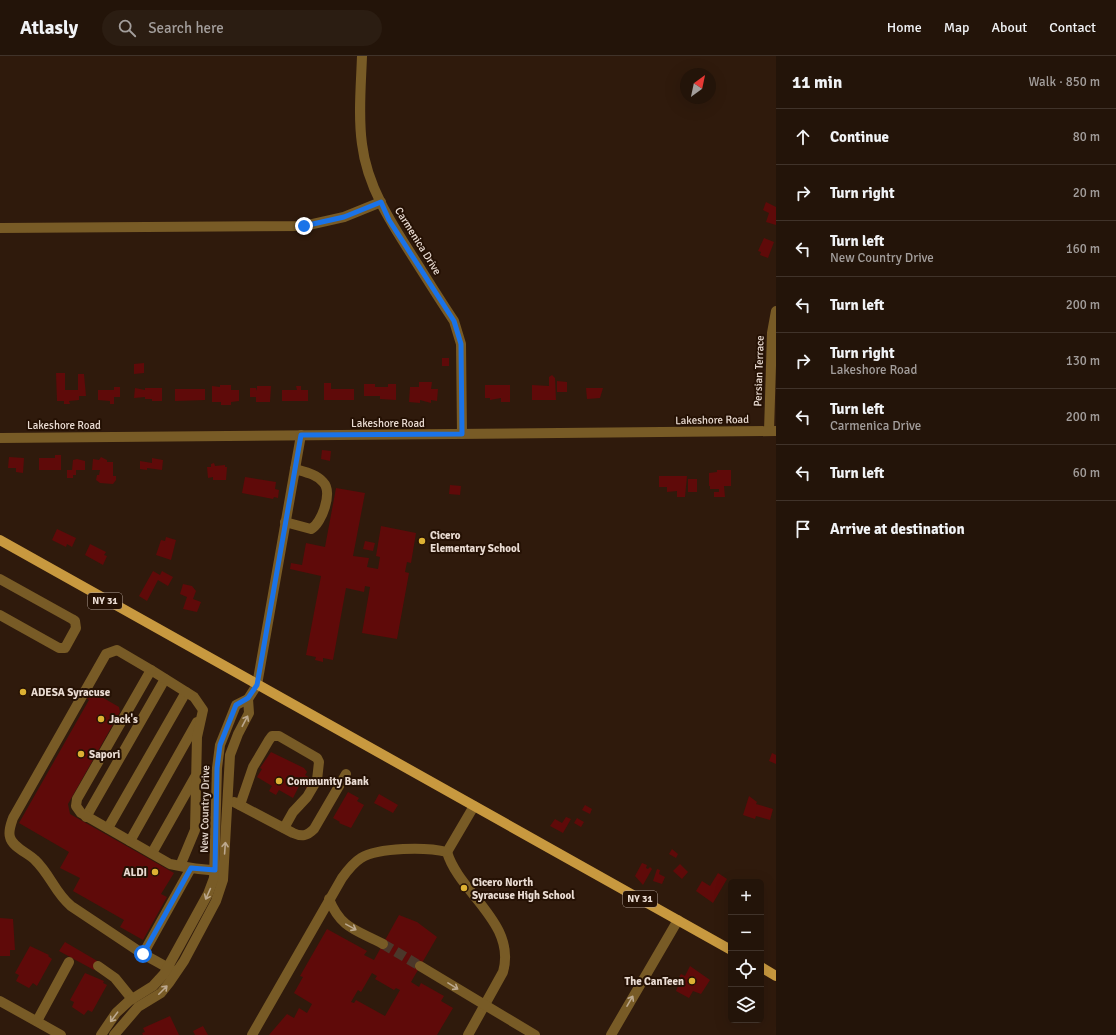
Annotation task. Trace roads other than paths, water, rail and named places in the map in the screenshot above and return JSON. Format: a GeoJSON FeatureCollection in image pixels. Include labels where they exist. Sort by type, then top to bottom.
{"type":"FeatureCollection","features":[{"type":"Feature","properties":{"kind":"main road","name":"NY 31"},"geometry":{"type":"LineString","coordinates":[[0,540],[728,948]]}},
{"type":"Feature","properties":{"kind":"main road"},"geometry":{"type":"LineString","coordinates":[[764,969],[776,976]]}},
{"type":"Feature","properties":{"kind":"street","name":"Carmenica Drive"},"geometry":{"type":"LineString","coordinates":[[362,56],[362,145],[374,188],[389,220],[454,321],[459,333],[461,344],[462,434]]}},
{"type":"Feature","properties":{"kind":"street"},"geometry":{"type":"LineString","coordinates":[[0,228],[304,226],[344,217],[381,202]]}},
{"type":"Feature","properties":{"kind":"street","name":"Persian Terrace"},"geometry":{"type":"LineString","coordinates":[[773,431],[772,333],[776,311]]}},
{"type":"Feature","properties":{"kind":"street","name":"Lakeshore Road"},"geometry":{"type":"LineString","coordinates":[[0,438],[773,431]]}},
{"type":"Feature","properties":{"kind":"street"},"geometry":{"type":"LineString","coordinates":[[257,685],[301,435]]}},
{"type":"Feature","properties":{"kind":"street"},"geometry":{"type":"LineString","coordinates":[[286,522],[311,529],[318,526],[324,509],[327,489],[325,483],[309,472],[295,469]]}},
{"type":"Feature","properties":{"kind":"street"},"geometry":{"type":"LineString","coordinates":[[0,579],[72,618],[75,621],[76,628],[65,648],[59,648],[0,615]]}},
{"type":"Feature","properties":{"kind":"street"},"geometry":{"type":"LineString","coordinates":[[172,970],[143,954],[70,906],[62,898],[47,872],[34,858],[14,844],[10,837],[10,832],[13,818],[106,654],[117,650],[194,697],[204,710]]}},
{"type":"Feature","properties":{"kind":"street"},"geometry":{"type":"LineString","coordinates":[[151,670],[77,799],[76,806],[78,810],[86,816],[170,864],[219,871]]}},
{"type":"Feature","properties":{"kind":"street"},"geometry":{"type":"LineString","coordinates":[[86,816],[165,679]]}},
{"type":"Feature","properties":{"kind":"street","name":"New Country Drive"},"geometry":{"type":"LineString","coordinates":[[114,1035],[138,1007],[161,993],[172,970],[216,902],[223,880],[219,871],[217,796],[220,745],[225,727],[236,705],[248,698],[257,685]]}},
{"type":"Feature","properties":{"kind":"street"},"geometry":{"type":"LineString","coordinates":[[108,828],[186,692]]}},
{"type":"Feature","properties":{"kind":"street","name":"New Country Drive"},"geometry":{"type":"LineString","coordinates":[[219,871],[228,798],[230,755],[238,734],[249,713],[248,698]]}},
{"type":"Feature","properties":{"kind":"street"},"geometry":{"type":"LineString","coordinates":[[180,866],[195,830],[196,737],[204,710]]}},
{"type":"Feature","properties":{"kind":"street"},"geometry":{"type":"LineString","coordinates":[[130,841],[204,710]]}},
{"type":"Feature","properties":{"kind":"street"},"geometry":{"type":"LineString","coordinates":[[240,805],[253,767],[269,740],[275,735],[279,736],[316,758],[319,762],[317,780],[308,797],[294,812],[284,828]]}},
{"type":"Feature","properties":{"kind":"street"},"geometry":{"type":"LineString","coordinates":[[217,796],[228,798],[299,836],[308,835],[314,829],[346,774]]}},
{"type":"Feature","properties":{"kind":"street"},"geometry":{"type":"LineString","coordinates":[[152,853],[196,775]]}},
{"type":"Feature","properties":{"kind":"street"},"geometry":{"type":"LineString","coordinates":[[447,852],[474,806]]}},
{"type":"Feature","properties":{"kind":"street"},"geometry":{"type":"LineString","coordinates":[[252,1035],[329,899],[350,868],[362,858],[373,853],[427,849],[447,852]]}},
{"type":"Feature","properties":{"kind":"street"},"geometry":{"type":"LineString","coordinates":[[447,852],[455,870],[497,928],[506,950],[506,961],[503,972],[468,1035]]}},
{"type":"Feature","properties":{"kind":"street"},"geometry":{"type":"LineString","coordinates":[[143,954],[191,868]]}},
{"type":"Feature","properties":{"kind":"street"},"geometry":{"type":"LineString","coordinates":[[329,899],[334,911],[343,923],[383,944]]}},
{"type":"Feature","properties":{"kind":"street"},"geometry":{"type":"LineString","coordinates":[[612,1035],[678,920]]}},
{"type":"Feature","properties":{"kind":"street"},"geometry":{"type":"LineString","coordinates":[[37,1021],[69,962]]}},
{"type":"Feature","properties":{"kind":"street"},"geometry":{"type":"LineString","coordinates":[[98,966],[115,978],[132,999]]}},
{"type":"Feature","properties":{"kind":"street"},"geometry":{"type":"LineString","coordinates":[[420,966],[535,1035]]}},
{"type":"Feature","properties":{"kind":"street","name":"New Country Drive"},"geometry":{"type":"LineString","coordinates":[[102,1035],[116,1013],[132,999],[153,986],[172,970]]}},
{"type":"Feature","properties":{"kind":"street"},"geometry":{"type":"LineString","coordinates":[[0,1001],[61,1035]]}},
{"type":"Feature","properties":{"kind":"tunnel"},"geometry":{"type":"LineString","coordinates":[[383,944],[420,966]]}},
{"type":"Feature","properties":{"kind":"place","name":"Cicero Elementary School"},"geometry":{"type":"Point","coordinates":[422,541]}},
{"type":"Feature","properties":{"kind":"place","name":"ADESA Syracuse"},"geometry":{"type":"Point","coordinates":[23,692]}},
{"type":"Feature","properties":{"kind":"place","name":"Jack's"},"geometry":{"type":"Point","coordinates":[101,719]}},
{"type":"Feature","properties":{"kind":"place","name":"Sapori"},"geometry":{"type":"Point","coordinates":[81,754]}},
{"type":"Feature","properties":{"kind":"place","name":"Community Bank"},"geometry":{"type":"Point","coordinates":[279,781]}},
{"type":"Feature","properties":{"kind":"place","name":"ALDI"},"geometry":{"type":"Point","coordinates":[155,872]}},
{"type":"Feature","properties":{"kind":"place","name":"Cicero North Syracuse High School"},"geometry":{"type":"Point","coordinates":[464,888]}},
{"type":"Feature","properties":{"kind":"place","name":"The CanTeen"},"geometry":{"type":"Point","coordinates":[692,981]}}]}
